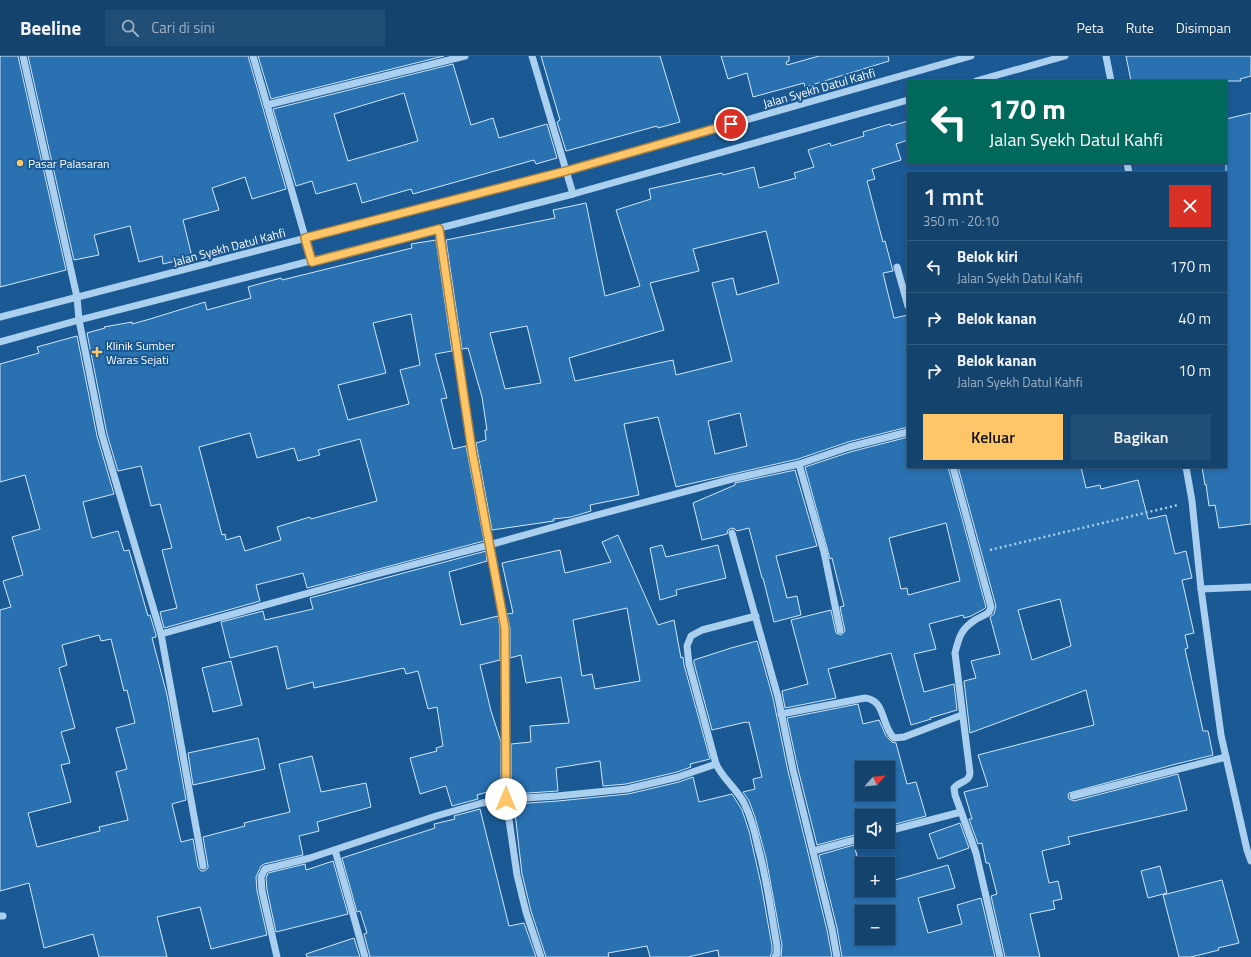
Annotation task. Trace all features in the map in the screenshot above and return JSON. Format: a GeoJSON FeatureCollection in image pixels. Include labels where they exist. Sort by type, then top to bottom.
{"type":"FeatureCollection","features":[{"type":"Feature","properties":{"kind":"street"},"geometry":{"type":"LineString","coordinates":[[23,56],[77,297],[79,320],[102,434],[161,634],[202,866]]}},
{"type":"Feature","properties":{"kind":"street"},"geometry":{"type":"LineString","coordinates":[[253,56],[312,262]]}},
{"type":"Feature","properties":{"kind":"street"},"geometry":{"type":"LineString","coordinates":[[267,105],[465,56]]}},
{"type":"Feature","properties":{"kind":"street"},"geometry":{"type":"LineString","coordinates":[[532,56],[573,194]]}},
{"type":"Feature","properties":{"kind":"street","name":"Jalan Syekh Datul Kahfi"},"geometry":{"type":"LineString","coordinates":[[0,317],[566,171],[971,56]]}},
{"type":"Feature","properties":{"kind":"street"},"geometry":{"type":"LineString","coordinates":[[980,80],[1065,56]]}},
{"type":"Feature","properties":{"kind":"street"},"geometry":{"type":"LineString","coordinates":[[1106,56],[1111,80]]}},
{"type":"Feature","properties":{"kind":"street"},"geometry":{"type":"LineString","coordinates":[[0,342],[79,320],[312,262],[573,194],[907,100]]}},
{"type":"Feature","properties":{"kind":"street"},"geometry":{"type":"LineString","coordinates":[[439,229],[471,444],[505,628],[506,799],[517,875],[526,912],[542,957]]}},
{"type":"Feature","properties":{"kind":"street"},"geometry":{"type":"LineString","coordinates":[[897,267],[907,302]]}},
{"type":"Feature","properties":{"kind":"street"},"geometry":{"type":"LineString","coordinates":[[161,634],[377,574],[732,479],[799,464],[849,447],[907,432]]}},
{"type":"Feature","properties":{"kind":"street"},"geometry":{"type":"LineString","coordinates":[[799,464],[824,552],[840,630]]}},
{"type":"Feature","properties":{"kind":"street"},"geometry":{"type":"LineString","coordinates":[[953,468],[991,607],[989,612],[976,619],[966,627],[959,636],[955,653],[970,778],[967,781],[958,784],[954,788],[955,795],[976,853],[1000,957]]}},
{"type":"Feature","properties":{"kind":"street"},"geometry":{"type":"LineString","coordinates":[[1186,468],[1192,501],[1201,589],[1221,735],[1251,861]]}},
{"type":"Feature","properties":{"kind":"street"},"geometry":{"type":"LineString","coordinates":[[732,533],[756,616],[781,714],[793,770],[832,929],[837,957]]}},
{"type":"Feature","properties":{"kind":"street"},"geometry":{"type":"LineString","coordinates":[[1201,589],[1251,587]]}},
{"type":"Feature","properties":{"kind":"street"},"geometry":{"type":"LineString","coordinates":[[756,616],[702,630],[691,636],[687,646],[689,664],[716,764],[720,772],[736,790],[744,803],[753,824],[765,874],[777,946],[777,954],[775,957]]}},
{"type":"Feature","properties":{"kind":"street"},"geometry":{"type":"LineString","coordinates":[[781,714],[871,698],[875,700],[880,708],[890,734],[894,738],[904,737],[962,715]]}},
{"type":"Feature","properties":{"kind":"street"},"geometry":{"type":"LineString","coordinates":[[1073,796],[1226,757]]}},
{"type":"Feature","properties":{"kind":"street"},"geometry":{"type":"LineString","coordinates":[[277,957],[262,891],[261,878],[265,869],[335,850],[436,816],[482,803],[506,799],[557,796],[627,789],[678,777],[716,764]]}},
{"type":"Feature","properties":{"kind":"street"},"geometry":{"type":"LineString","coordinates":[[895,829],[961,812]]}},
{"type":"Feature","properties":{"kind":"street"},"geometry":{"type":"LineString","coordinates":[[813,851],[855,840]]}},
{"type":"Feature","properties":{"kind":"street"},"geometry":{"type":"LineString","coordinates":[[335,850],[365,957]]}},
{"type":"Feature","properties":{"kind":"path"},"geometry":{"type":"LineString","coordinates":[[977,554],[1192,501]]}},
{"type":"Feature","properties":{"kind":"building","name":"Pasar Palasaran"},"geometry":{"type":"Polygon","coordinates":[[[0,56],[18,56],[66,270],[0,287],[0,56]]]}},
{"type":"Feature","properties":{"kind":"building"},"geometry":{"type":"Polygon","coordinates":[[[28,56],[248,56],[286,189],[252,199],[245,177],[212,188],[219,210],[183,220],[192,257],[163,264],[162,256],[139,262],[130,226],[94,235],[99,255],[74,260],[28,56]]]}},
{"type":"Feature","properties":{"kind":"building"},"geometry":{"type":"Polygon","coordinates":[[[258,56],[444,56],[271,99],[258,56]]]}},
{"type":"Feature","properties":{"kind":"building"},"geometry":{"type":"Polygon","coordinates":[[[541,56],[660,56],[680,122],[658,128],[657,126],[566,151],[557,122],[560,120],[541,56]]]}},
{"type":"Feature","properties":{"kind":"building"},"geometry":{"type":"Polygon","coordinates":[[[721,56],[789,56],[789,61],[786,62],[787,65],[819,56],[888,56],[889,61],[805,87],[804,83],[753,97],[747,73],[728,79],[721,56]]]}},
{"type":"Feature","properties":{"kind":"building"},"geometry":{"type":"Polygon","coordinates":[[[1126,56],[1251,56],[1251,76],[1240,79],[1241,81],[1131,80],[1126,56]]]}},
{"type":"Feature","properties":{"kind":"building"},"geometry":{"type":"Polygon","coordinates":[[[453,64],[471,125],[493,118],[499,138],[547,124],[557,158],[536,164],[534,160],[413,194],[411,189],[362,203],[356,183],[316,194],[312,181],[296,186],[273,109],[453,64]],[[404,93],[334,114],[348,161],[418,141],[404,93]]]}},
{"type":"Feature","properties":{"kind":"building"},"geometry":{"type":"Polygon","coordinates":[[[1251,113],[1251,524],[1219,528],[1215,505],[1209,506],[1202,468],[1227,468],[1227,119],[1251,113]]]}},
{"type":"Feature","properties":{"kind":"building"},"geometry":{"type":"Polygon","coordinates":[[[907,121],[907,140],[896,144],[901,160],[872,169],[875,179],[867,181],[883,242],[885,241],[893,271],[883,273],[894,318],[907,315],[907,427],[848,442],[798,459],[676,487],[658,417],[624,424],[639,495],[590,505],[591,511],[571,517],[492,530],[476,443],[486,440],[485,430],[487,430],[482,397],[468,348],[462,349],[446,240],[555,218],[553,210],[586,203],[605,296],[640,286],[616,210],[651,199],[649,189],[722,173],[723,175],[754,167],[759,188],[796,178],[794,173],[814,167],[808,150],[830,143],[831,146],[864,136],[863,132],[890,124],[891,126],[907,121]],[[766,231],[693,249],[699,271],[650,283],[664,330],[569,358],[575,381],[673,360],[676,375],[732,361],[712,283],[733,278],[737,295],[779,283],[766,231]],[[527,326],[490,333],[505,389],[541,383],[527,326]],[[740,413],[708,421],[715,454],[747,446],[740,413]]]}},
{"type":"Feature","properties":{"kind":"building"},"geometry":{"type":"Polygon","coordinates":[[[436,240],[452,351],[435,354],[447,398],[441,399],[453,449],[466,446],[484,541],[307,588],[303,573],[256,585],[260,601],[164,628],[160,612],[177,608],[162,550],[172,548],[160,504],[151,506],[141,466],[118,471],[107,434],[87,333],[105,328],[104,327],[132,322],[132,324],[205,302],[207,310],[251,298],[248,287],[412,248],[411,244],[436,240]],[[411,314],[373,323],[386,373],[338,385],[348,420],[409,404],[400,370],[420,365],[411,314]],[[250,433],[199,447],[222,535],[225,534],[226,540],[240,536],[245,551],[281,540],[277,527],[310,517],[311,519],[377,501],[360,439],[318,450],[320,455],[298,461],[294,448],[257,458],[250,433]]]}},
{"type":"Feature","properties":{"kind":"building"},"geometry":{"type":"Polygon","coordinates":[[[77,336],[97,436],[114,494],[83,502],[92,538],[118,531],[124,551],[129,550],[148,616],[150,615],[156,635],[156,637],[152,638],[167,695],[186,800],[172,804],[181,842],[193,839],[198,867],[201,871],[208,868],[203,837],[245,826],[244,823],[290,812],[279,764],[312,756],[321,792],[366,783],[371,807],[317,822],[319,831],[299,836],[303,855],[261,866],[256,877],[257,891],[267,935],[211,949],[200,907],[157,917],[167,957],[99,957],[93,934],[44,948],[29,883],[0,891],[0,610],[11,607],[3,581],[23,575],[12,537],[40,529],[25,475],[0,482],[0,364],[39,353],[37,347],[77,336]],[[99,635],[62,645],[67,665],[59,668],[75,728],[61,732],[70,763],[61,765],[71,802],[28,813],[37,847],[100,831],[99,827],[128,820],[116,772],[127,769],[116,728],[135,723],[127,690],[124,691],[111,639],[101,641],[99,635]]]}},
{"type":"Feature","properties":{"kind":"building"},"geometry":{"type":"Polygon","coordinates":[[[907,437],[907,468],[948,468],[986,607],[971,616],[964,618],[963,615],[929,624],[936,649],[914,654],[924,692],[954,684],[957,710],[911,725],[891,653],[828,669],[836,698],[785,708],[782,691],[808,684],[791,620],[831,610],[836,633],[841,635],[845,631],[840,607],[844,606],[832,558],[830,559],[805,467],[850,452],[907,437]],[[946,523],[889,538],[901,589],[907,588],[908,595],[960,581],[946,523]]]}},
{"type":"Feature","properties":{"kind":"building"},"geometry":{"type":"Polygon","coordinates":[[[958,468],[1081,468],[1086,488],[1100,485],[1101,489],[1138,480],[1148,519],[1166,515],[1175,554],[1186,551],[1192,578],[1182,580],[1194,633],[1185,635],[1188,648],[1185,649],[1203,731],[1208,731],[1213,755],[1069,793],[1069,799],[1074,801],[1178,774],[1187,810],[1068,837],[1070,844],[1042,851],[1049,883],[1058,881],[1062,899],[1053,901],[1055,909],[1030,914],[1040,957],[1005,957],[991,896],[997,894],[989,863],[986,863],[982,843],[978,844],[969,819],[972,819],[964,792],[988,786],[978,755],[1094,725],[1086,690],[970,733],[964,681],[976,678],[971,661],[1000,654],[990,617],[994,614],[996,606],[958,468]],[[1060,599],[1018,610],[1032,660],[1071,646],[1060,599]]]}},
{"type":"Feature","properties":{"kind":"building"},"geometry":{"type":"Polygon","coordinates":[[[795,470],[817,546],[776,556],[787,598],[797,596],[801,615],[774,622],[749,528],[737,531],[731,528],[728,530],[727,534],[702,540],[693,503],[735,485],[735,483],[795,470]]]}},
{"type":"Feature","properties":{"kind":"building"},"geometry":{"type":"Polygon","coordinates":[[[618,535],[658,625],[674,620],[681,658],[683,657],[710,759],[690,764],[691,767],[677,772],[626,784],[603,786],[600,761],[556,768],[558,791],[513,794],[511,786],[511,744],[531,742],[530,726],[569,723],[561,677],[526,683],[521,655],[510,658],[510,628],[507,614],[513,613],[502,563],[560,550],[565,573],[611,562],[602,542],[618,535]],[[627,608],[573,620],[582,676],[592,674],[595,689],[640,681],[627,608]]]}},
{"type":"Feature","properties":{"kind":"building"},"geometry":{"type":"Polygon","coordinates":[[[662,545],[666,557],[718,545],[726,578],[676,590],[677,595],[660,600],[650,548],[662,545]]]}},
{"type":"Feature","properties":{"kind":"building"},"geometry":{"type":"Polygon","coordinates":[[[486,551],[487,561],[449,572],[461,625],[498,616],[500,628],[500,660],[480,665],[491,711],[501,742],[501,788],[477,795],[478,799],[452,806],[446,786],[420,794],[410,758],[437,751],[436,748],[443,746],[437,707],[428,709],[418,671],[406,674],[404,668],[314,688],[313,682],[287,689],[277,646],[230,658],[221,622],[263,611],[265,620],[313,609],[310,598],[486,551]]]}},
{"type":"Feature","properties":{"kind":"building"},"geometry":{"type":"Polygon","coordinates":[[[757,641],[773,698],[788,771],[827,930],[832,957],[781,957],[782,945],[766,858],[755,817],[749,801],[743,792],[755,789],[753,779],[762,777],[749,722],[712,730],[694,663],[694,660],[757,641]]]}},
{"type":"Feature","properties":{"kind":"building"},"geometry":{"type":"Polygon","coordinates":[[[231,661],[242,705],[213,712],[202,668],[231,661]]]}},
{"type":"Feature","properties":{"kind":"building"},"geometry":{"type":"Polygon","coordinates":[[[858,704],[863,724],[879,720],[886,736],[892,742],[896,743],[907,784],[916,782],[926,816],[895,824],[895,809],[855,809],[855,835],[817,845],[787,718],[858,704]]]}},
{"type":"Feature","properties":{"kind":"building"},"geometry":{"type":"Polygon","coordinates":[[[258,738],[265,769],[193,785],[188,753],[258,738]]]}},
{"type":"Feature","properties":{"kind":"building"},"geometry":{"type":"Polygon","coordinates":[[[693,777],[699,802],[732,794],[742,810],[749,831],[761,884],[772,946],[770,957],[719,957],[718,950],[688,957],[650,957],[647,946],[608,953],[609,957],[546,957],[531,911],[522,874],[514,804],[628,794],[679,782],[693,777]]]}},
{"type":"Feature","properties":{"kind":"building"},"geometry":{"type":"Polygon","coordinates":[[[480,809],[509,926],[524,923],[536,957],[370,957],[364,934],[367,933],[360,911],[357,912],[342,858],[435,828],[434,824],[455,819],[454,816],[480,809]]]}},
{"type":"Feature","properties":{"kind":"building"},"geometry":{"type":"Polygon","coordinates":[[[960,823],[969,848],[938,859],[929,834],[960,823]]]}},
{"type":"Feature","properties":{"kind":"building"},"geometry":{"type":"Polygon","coordinates":[[[854,845],[857,857],[855,857],[855,897],[895,897],[895,880],[948,865],[955,888],[918,898],[928,933],[962,924],[957,905],[981,898],[995,957],[842,957],[837,928],[819,855],[854,845]]]}},
{"type":"Feature","properties":{"kind":"building"},"geometry":{"type":"Polygon","coordinates":[[[333,861],[348,914],[276,932],[267,890],[266,878],[268,873],[305,864],[306,870],[333,861]]]}},
{"type":"Feature","properties":{"kind":"building"},"geometry":{"type":"Polygon","coordinates":[[[1160,866],[1167,893],[1148,898],[1141,871],[1160,866]]]}},
{"type":"Feature","properties":{"kind":"building"},"geometry":{"type":"Polygon","coordinates":[[[1222,880],[1239,943],[1191,957],[1179,957],[1163,895],[1222,880]]]}},
{"type":"Feature","properties":{"kind":"building"},"geometry":{"type":"Polygon","coordinates":[[[354,938],[360,957],[307,957],[306,954],[354,938]]]}},
{"type":"Feature","properties":{"kind":"place","name":"Pasar Palasaran"},"geometry":{"type":"Point","coordinates":[20,163]}},
{"type":"Feature","properties":{"kind":"place","name":"Klinik Sumber Waras Sejati"},"geometry":{"type":"Point","coordinates":[97,352]}},
{"type":"Feature","properties":{"kind":"route"},"geometry":{"type":"LineString","coordinates":[[506,799],[505,628],[472,451],[439,229],[312,262],[305,238],[566,171],[731,124]]}}]}
